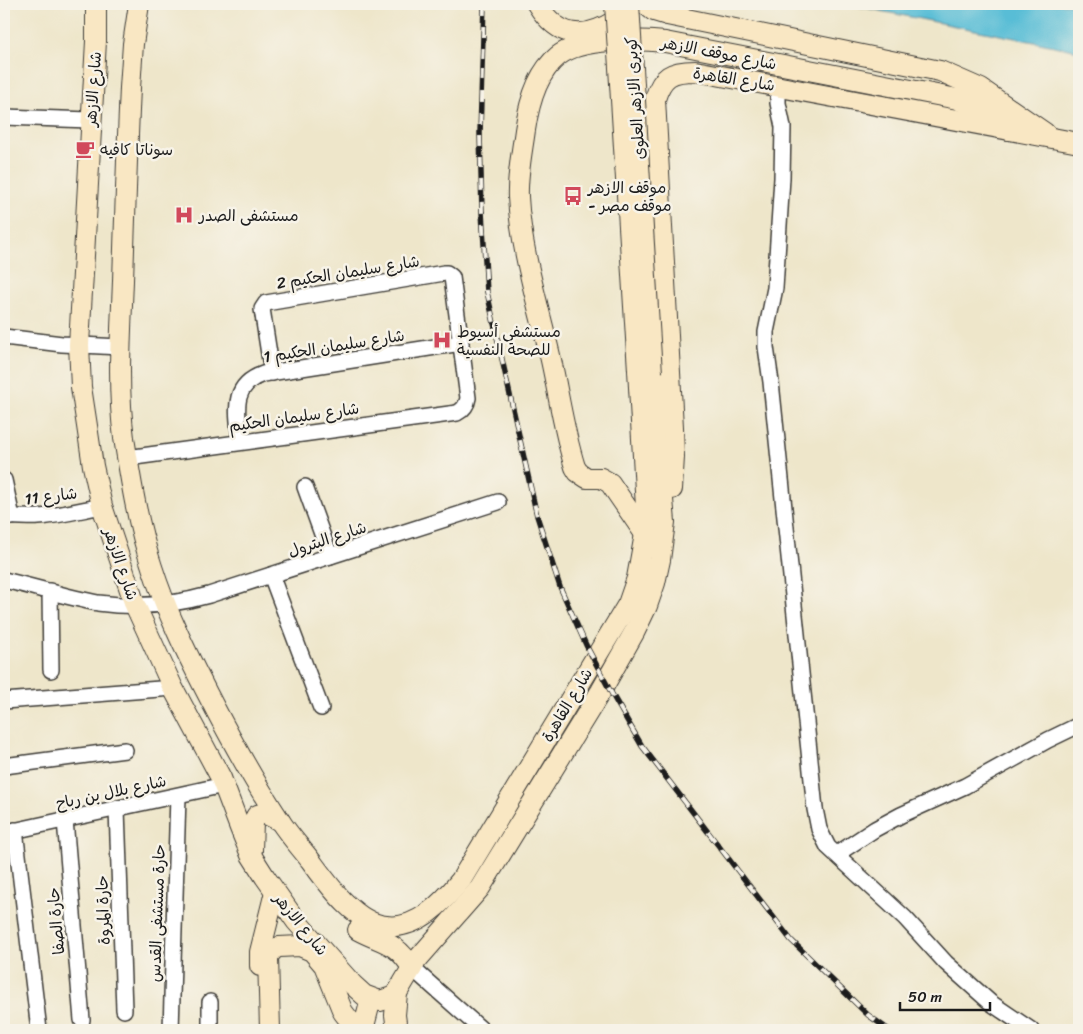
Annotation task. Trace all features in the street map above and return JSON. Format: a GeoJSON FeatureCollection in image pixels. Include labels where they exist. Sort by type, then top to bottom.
{"type":"FeatureCollection","features":[{"type":"Feature","properties":{"kind":"main road","name":"شارع الازهر"},"geometry":{"type":"LineString","coordinates":[[96,4],[96,41],[90,120],[79,345],[81,387],[86,426],[102,506],[135,605],[173,688],[224,785],[252,855],[296,921],[353,985],[371,998]]}},
{"type":"Feature","properties":{"kind":"main road","name":"شارع الازهر"},"geometry":{"type":"LineString","coordinates":[[139,4],[133,44],[130,88],[120,347],[121,397],[127,458],[141,531],[165,604],[199,678],[240,755],[280,821],[337,896]]}},
{"type":"Feature","properties":{"kind":"main road"},"geometry":{"type":"LineString","coordinates":[[538,4],[553,24],[575,33],[589,33],[605,27],[616,12]]}},
{"type":"Feature","properties":{"kind":"main road","name":"كوبرى الازهر العلوى"},"geometry":{"type":"LineString","coordinates":[[629,4],[645,371]]}},
{"type":"Feature","properties":{"kind":"main road"},"geometry":{"type":"LineString","coordinates":[[645,4],[654,11],[667,16],[940,71],[968,82],[1051,137]]}},
{"type":"Feature","properties":{"kind":"main road","name":"كوبرى الازهر العلوى"},"geometry":{"type":"LineString","coordinates":[[616,12],[645,371]]}},
{"type":"Feature","properties":{"kind":"main road","name":"شارع موقف الازهر"},"geometry":{"type":"LineString","coordinates":[[645,534],[610,483],[601,478],[587,478],[578,472],[575,467],[558,359],[523,240],[527,210],[518,195],[523,145],[528,111],[537,85],[545,70],[559,55],[572,49],[608,42],[644,39],[957,99],[984,111],[1009,130]]}},
{"type":"Feature","properties":{"kind":"main road","name":"شارع القاهرة"},"geometry":{"type":"LineString","coordinates":[[412,968],[490,873],[630,640],[647,606],[655,583],[660,560],[664,522],[673,482],[674,457],[655,99],[659,86],[666,78],[680,71],[694,71],[1079,143]]}},
{"type":"Feature","properties":{"kind":"main road","name":"شارع القاهرة"},"geometry":{"type":"LineString","coordinates":[[645,371],[664,522]]}},
{"type":"Feature","properties":{"kind":"main road","name":"شارع القاهرة"},"geometry":{"type":"LineString","coordinates":[[337,896],[364,918],[385,926],[397,926],[414,921],[439,905],[449,895],[474,860],[628,604],[637,578],[645,534],[645,371]]}},
{"type":"Feature","properties":{"kind":"main road"},"geometry":{"type":"LineString","coordinates":[[224,785],[234,787],[238,783],[237,767],[240,755]]}},
{"type":"Feature","properties":{"kind":"main road"},"geometry":{"type":"LineString","coordinates":[[252,855],[253,822],[257,815],[264,813],[280,821]]}},
{"type":"Feature","properties":{"kind":"main road"},"geometry":{"type":"LineString","coordinates":[[263,1030],[260,952],[275,892]]}},
{"type":"Feature","properties":{"kind":"main road"},"geometry":{"type":"LineString","coordinates":[[337,896],[340,910],[348,922],[359,931],[392,946],[412,968],[398,993],[395,1015],[397,1030]]}},
{"type":"Feature","properties":{"kind":"main road"},"geometry":{"type":"LineString","coordinates":[[270,1030],[268,956],[274,949],[279,947],[300,946],[312,951],[321,960],[343,1012],[357,1030]]}},
{"type":"Feature","properties":{"kind":"main road"},"geometry":{"type":"LineString","coordinates":[[363,1030],[371,998],[380,1001],[386,1000],[398,993]]}},
{"type":"Feature","properties":{"kind":"street"},"geometry":{"type":"LineString","coordinates":[[778,86],[778,104],[783,127],[782,178],[776,275],[767,326],[766,347],[815,809],[819,829],[828,847],[905,918],[946,963],[999,1009],[1031,1030]]}},
{"type":"Feature","properties":{"kind":"street"},"geometry":{"type":"LineString","coordinates":[[4,117],[90,120]]}},
{"type":"Feature","properties":{"kind":"street","name":"شارع سليمان الحكيم 2"},"geometry":{"type":"LineString","coordinates":[[272,373],[262,309],[266,303],[447,273],[452,277],[461,343]]}},
{"type":"Feature","properties":{"kind":"street"},"geometry":{"type":"LineString","coordinates":[[4,337],[79,345],[120,347]]}},
{"type":"Feature","properties":{"kind":"street","name":"شارع سليمان الحكيم 1"},"geometry":{"type":"LineString","coordinates":[[240,442],[237,406],[240,393],[252,378],[272,373],[461,343]]}},
{"type":"Feature","properties":{"kind":"street","name":"شارع سليمان الحكيم"},"geometry":{"type":"LineString","coordinates":[[127,458],[457,413],[464,408],[468,398],[461,343]]}},
{"type":"Feature","properties":{"kind":"street"},"geometry":{"type":"LineString","coordinates":[[4,480],[8,516]]}},
{"type":"Feature","properties":{"kind":"street"},"geometry":{"type":"LineString","coordinates":[[305,487],[330,556]]}},
{"type":"Feature","properties":{"kind":"street","name":"شارع البترول"},"geometry":{"type":"LineString","coordinates":[[4,580],[98,602],[135,605],[165,604],[198,598],[498,502]]}},
{"type":"Feature","properties":{"kind":"street","name":"شارع 11"},"geometry":{"type":"LineString","coordinates":[[8,516],[24,518],[58,515],[102,506]]}},
{"type":"Feature","properties":{"kind":"street"},"geometry":{"type":"LineString","coordinates":[[271,575],[321,708]]}},
{"type":"Feature","properties":{"kind":"street"},"geometry":{"type":"LineString","coordinates":[[50,591],[51,670]]}},
{"type":"Feature","properties":{"kind":"street"},"geometry":{"type":"LineString","coordinates":[[4,701],[173,688]]}},
{"type":"Feature","properties":{"kind":"street"},"geometry":{"type":"LineString","coordinates":[[836,854],[901,815],[965,786],[1079,725]]}},
{"type":"Feature","properties":{"kind":"street"},"geometry":{"type":"LineString","coordinates":[[4,766],[125,750]]}},
{"type":"Feature","properties":{"kind":"street","name":"شارع بلال بن رباح"},"geometry":{"type":"LineString","coordinates":[[9,832],[224,785]]}},
{"type":"Feature","properties":{"kind":"street","name":"حارة مستشفى القدس"},"geometry":{"type":"LineString","coordinates":[[171,1030],[178,796]]}},
{"type":"Feature","properties":{"kind":"street","name":"حارة المروة"},"geometry":{"type":"LineString","coordinates":[[117,809],[124,1010]]}},
{"type":"Feature","properties":{"kind":"street","name":"حارة الصفا"},"geometry":{"type":"LineString","coordinates":[[65,820],[82,1020]]}},
{"type":"Feature","properties":{"kind":"street"},"geometry":{"type":"LineString","coordinates":[[9,832],[39,1030]]}},
{"type":"Feature","properties":{"kind":"street"},"geometry":{"type":"LineString","coordinates":[[412,968],[482,1030]]}},
{"type":"Feature","properties":{"kind":"street"},"geometry":{"type":"LineString","coordinates":[[210,1002],[210,1030]]}},
{"type":"Feature","properties":{"kind":"water"},"geometry":{"type":"Polygon","coordinates":[[[846,4],[1079,4],[1079,51],[846,4]]]}},
{"type":"Feature","properties":{"kind":"railway"},"geometry":{"type":"LineString","coordinates":[[484,4],[480,133],[487,292],[537,516],[560,587],[586,645],[642,746],[791,940],[868,1015],[889,1030]]}},
{"type":"Feature","properties":{"kind":"place","name":"سوناتا كافيه"},"geometry":{"type":"Point","coordinates":[85,149]}},
{"type":"Feature","properties":{"kind":"place","name":"موقف الازهر - موقف مصر"},"geometry":{"type":"Point","coordinates":[573,196]}},
{"type":"Feature","properties":{"kind":"place","name":"مستشفى الصدر"},"geometry":{"type":"Point","coordinates":[184,215]}},
{"type":"Feature","properties":{"kind":"place","name":"مستشفى أسيوط للصحة النفسية"},"geometry":{"type":"Point","coordinates":[442,340]}}]}
